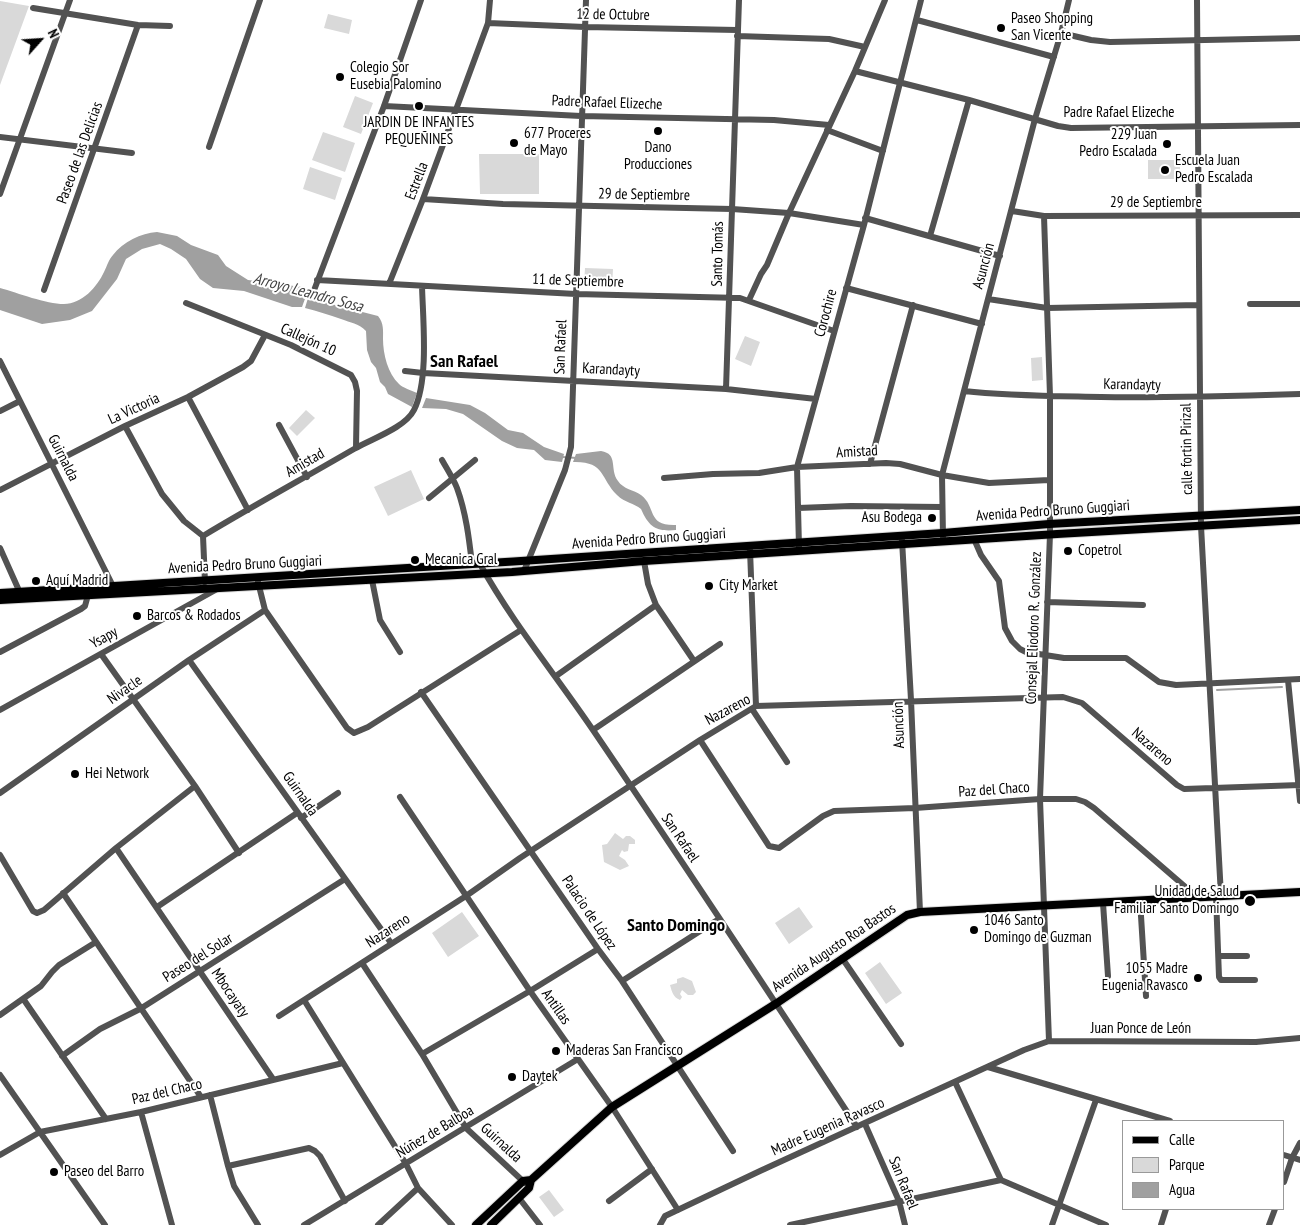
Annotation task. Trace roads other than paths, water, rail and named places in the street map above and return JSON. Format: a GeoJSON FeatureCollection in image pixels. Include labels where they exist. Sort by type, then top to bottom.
{"type":"FeatureCollection","features":[{"type":"Feature","properties":{"kind":"main road","name":"Avenida Pedro Bruno Guggiari"},"geometry":{"type":"LineString","coordinates":[[0,593],[21,595],[88,595],[220,588],[258,582],[476,564],[799,547],[943,537],[1050,524],[1300,510]]}},
{"type":"Feature","properties":{"kind":"main road","name":"Avenida Pedro Bruno Guggiari"},"geometry":{"type":"LineString","coordinates":[[943,537],[974,539],[1300,520]]}},
{"type":"Feature","properties":{"kind":"main road","name":"Avenida Pedro Bruno Guggiari"},"geometry":{"type":"LineString","coordinates":[[0,600],[21,595],[113,585],[372,580],[524,571],[750,550]]}},
{"type":"Feature","properties":{"kind":"main road","name":"Avenida Augusto Roa Bastos"},"geometry":{"type":"LineString","coordinates":[[476,1225],[528,1183],[612,1107],[777,1003],[902,918],[920,912],[1300,892]]}},
{"type":"Feature","properties":{"kind":"main road","name":"Avenida Augusto Roa Bastos"},"geometry":{"type":"LineString","coordinates":[[491,1225],[519,1198],[528,1183]]}},
{"type":"Feature","properties":{"kind":"street"},"geometry":{"type":"LineString","coordinates":[[0,194],[70,0]]}},
{"type":"Feature","properties":{"kind":"street"},"geometry":{"type":"LineString","coordinates":[[209,147],[260,0]]}},
{"type":"Feature","properties":{"kind":"street"},"geometry":{"type":"LineString","coordinates":[[313,293],[422,0]]}},
{"type":"Feature","properties":{"kind":"street","name":"Estrella"},"geometry":{"type":"LineString","coordinates":[[389,284],[424,199],[488,23],[490,0]]}},
{"type":"Feature","properties":{"kind":"street","name":"San Rafael"},"geometry":{"type":"LineString","coordinates":[[524,571],[565,470],[571,447],[586,0]]}},
{"type":"Feature","properties":{"kind":"street","name":"Santo Tomás"},"geometry":{"type":"LineString","coordinates":[[726,389],[739,0]]}},
{"type":"Feature","properties":{"kind":"street"},"geometry":{"type":"LineString","coordinates":[[749,300],[767,265],[855,71],[885,0]]}},
{"type":"Feature","properties":{"kind":"street","name":"Corochire"},"geometry":{"type":"LineString","coordinates":[[799,547],[797,467],[901,84],[921,0]]}},
{"type":"Feature","properties":{"kind":"street","name":"Asunción"},"geometry":{"type":"LineString","coordinates":[[943,537],[942,475],[1035,119],[1069,0]]}},
{"type":"Feature","properties":{"kind":"street","name":"calle fortin Pirizal"},"geometry":{"type":"LineString","coordinates":[[1197,0],[1201,526],[1215,790],[1219,896],[1219,977],[1221,980],[1255,980]]}},
{"type":"Feature","properties":{"kind":"street"},"geometry":{"type":"LineString","coordinates":[[33,8],[138,25],[170,26]]}},
{"type":"Feature","properties":{"kind":"street"},"geometry":{"type":"LineString","coordinates":[[916,20],[1054,56]]}},
{"type":"Feature","properties":{"kind":"street","name":"12 de Octubre"},"geometry":{"type":"LineString","coordinates":[[488,23],[737,33],[829,39],[865,47]]}},
{"type":"Feature","properties":{"kind":"street","name":"Paseo de las Delicias"},"geometry":{"type":"LineString","coordinates":[[44,290],[138,25]]}},
{"type":"Feature","properties":{"kind":"street"},"geometry":{"type":"LineString","coordinates":[[1061,33],[1110,42],[1300,38]]}},
{"type":"Feature","properties":{"kind":"street","name":"Padre Rafael Elizeche"},"geometry":{"type":"LineString","coordinates":[[855,71],[1071,128],[1300,125]]}},
{"type":"Feature","properties":{"kind":"street"},"geometry":{"type":"LineString","coordinates":[[930,236],[969,100]]}},
{"type":"Feature","properties":{"kind":"street","name":"Padre Rafael Elizeche"},"geometry":{"type":"LineString","coordinates":[[384,106],[581,116],[774,120],[828,128],[883,150]]}},
{"type":"Feature","properties":{"kind":"street"},"geometry":{"type":"LineString","coordinates":[[0,137],[132,153]]}},
{"type":"Feature","properties":{"kind":"street","name":"29 de Septiembre"},"geometry":{"type":"LineString","coordinates":[[424,199],[579,206],[732,209],[789,213],[864,222],[930,236],[1000,256]]}},
{"type":"Feature","properties":{"kind":"street","name":"29 de Septiembre"},"geometry":{"type":"LineString","coordinates":[[1012,211],[1044,216],[1300,215]]}},
{"type":"Feature","properties":{"kind":"street","name":"Consejal Eliodoro R. González"},"geometry":{"type":"LineString","coordinates":[[1044,216],[1050,396],[1050,534],[1040,799],[1049,1041]]}},
{"type":"Feature","properties":{"kind":"street","name":"11 de Septiembre"},"geometry":{"type":"LineString","coordinates":[[317,280],[576,294],[730,298],[749,300],[834,331]]}},
{"type":"Feature","properties":{"kind":"street"},"geometry":{"type":"LineString","coordinates":[[422,286],[423,373]]}},
{"type":"Feature","properties":{"kind":"street"},"geometry":{"type":"LineString","coordinates":[[846,288],[982,324]]}},
{"type":"Feature","properties":{"kind":"street"},"geometry":{"type":"LineString","coordinates":[[988,299],[1048,308],[1199,305]]}},
{"type":"Feature","properties":{"kind":"street","name":"Callejón 10"},"geometry":{"type":"LineString","coordinates":[[186,303],[291,345],[351,375],[356,382],[357,391],[356,448]]}},
{"type":"Feature","properties":{"kind":"street"},"geometry":{"type":"LineString","coordinates":[[1250,304],[1300,304]]}},
{"type":"Feature","properties":{"kind":"street"},"geometry":{"type":"LineString","coordinates":[[870,464],[913,305]]}},
{"type":"Feature","properties":{"kind":"street","name":"La Victoria"},"geometry":{"type":"LineString","coordinates":[[0,490],[188,397],[251,361],[265,335]]}},
{"type":"Feature","properties":{"kind":"street","name":"Guirnalda"},"geometry":{"type":"LineString","coordinates":[[0,361],[116,593]]}},
{"type":"Feature","properties":{"kind":"street","name":"Karandayty"},"geometry":{"type":"LineString","coordinates":[[405,371],[726,389],[816,399]]}},
{"type":"Feature","properties":{"kind":"street","name":"Amistad"},"geometry":{"type":"LineString","coordinates":[[202,536],[406,421],[415,408],[421,392],[423,373]]}},
{"type":"Feature","properties":{"kind":"street","name":"Karandayty"},"geometry":{"type":"LineString","coordinates":[[964,391],[1050,396],[1199,398],[1300,394]]}},
{"type":"Feature","properties":{"kind":"street"},"geometry":{"type":"LineString","coordinates":[[188,397],[248,510]]}},
{"type":"Feature","properties":{"kind":"street"},"geometry":{"type":"LineString","coordinates":[[0,411],[20,401]]}},
{"type":"Feature","properties":{"kind":"street"},"geometry":{"type":"LineString","coordinates":[[279,425],[308,477]]}},
{"type":"Feature","properties":{"kind":"street"},"geometry":{"type":"LineString","coordinates":[[126,426],[162,494],[184,521],[202,536],[206,582]]}},
{"type":"Feature","properties":{"kind":"street"},"geometry":{"type":"LineString","coordinates":[[442,460],[462,501],[476,564]]}},
{"type":"Feature","properties":{"kind":"street"},"geometry":{"type":"LineString","coordinates":[[428,498],[476,460]]}},
{"type":"Feature","properties":{"kind":"street","name":"Amistad"},"geometry":{"type":"LineString","coordinates":[[664,478],[759,473],[797,467],[900,464],[942,475],[989,483],[1049,480]]}},
{"type":"Feature","properties":{"kind":"street"},"geometry":{"type":"LineString","coordinates":[[798,508],[851,506],[942,507]]}},
{"type":"Feature","properties":{"kind":"street"},"geometry":{"type":"LineString","coordinates":[[974,539],[981,555],[999,581],[1003,619],[1008,635],[1020,649],[1026,652],[1077,659],[1126,658],[1159,682],[1176,685],[1300,679]]}},
{"type":"Feature","properties":{"kind":"street","name":"Asunción"},"geometry":{"type":"LineString","coordinates":[[902,540],[920,912]]}},
{"type":"Feature","properties":{"kind":"street"},"geometry":{"type":"LineString","coordinates":[[0,548],[21,595]]}},
{"type":"Feature","properties":{"kind":"street"},"geometry":{"type":"LineString","coordinates":[[750,550],[754,708],[787,762]]}},
{"type":"Feature","properties":{"kind":"street"},"geometry":{"type":"LineString","coordinates":[[644,561],[648,584],[656,605],[694,661]]}},
{"type":"Feature","properties":{"kind":"street","name":"San Rafael"},"geometry":{"type":"LineString","coordinates":[[476,564],[485,573],[522,630],[593,730],[777,1003],[857,1127]]}},
{"type":"Feature","properties":{"kind":"street"},"geometry":{"type":"LineString","coordinates":[[372,580],[380,620],[400,652]]}},
{"type":"Feature","properties":{"kind":"street"},"geometry":{"type":"LineString","coordinates":[[258,582],[265,610],[347,728],[354,734],[522,630]]}},
{"type":"Feature","properties":{"kind":"street","name":"Ysapy"},"geometry":{"type":"LineString","coordinates":[[0,710],[220,588]]}},
{"type":"Feature","properties":{"kind":"street"},"geometry":{"type":"LineString","coordinates":[[0,652],[81,609],[85,606],[88,595]]}},
{"type":"Feature","properties":{"kind":"street"},"geometry":{"type":"LineString","coordinates":[[1047,602],[1143,605]]}},
{"type":"Feature","properties":{"kind":"street"},"geometry":{"type":"LineString","coordinates":[[556,676],[656,605]]}},
{"type":"Feature","properties":{"kind":"street","name":"Nivacle"},"geometry":{"type":"LineString","coordinates":[[0,793],[189,660],[265,610]]}},
{"type":"Feature","properties":{"kind":"street"},"geometry":{"type":"LineString","coordinates":[[593,730],[720,644]]}},
{"type":"Feature","properties":{"kind":"street"},"geometry":{"type":"LineString","coordinates":[[101,654],[195,786],[239,853]]}},
{"type":"Feature","properties":{"kind":"street","name":"Guirnalda"},"geometry":{"type":"LineString","coordinates":[[189,660],[390,943]]}},
{"type":"Feature","properties":{"kind":"street"},"geometry":{"type":"LineString","coordinates":[[1288,680],[1300,801]]}},
{"type":"Feature","properties":{"kind":"street","name":"Palacio de López"},"geometry":{"type":"LineString","coordinates":[[421,692],[598,950],[622,981],[733,1150]]}},
{"type":"Feature","properties":{"kind":"street","name":"Nazareno"},"geometry":{"type":"LineString","coordinates":[[279,1016],[466,896],[700,740],[754,708],[911,700],[1063,697],[1082,703],[1184,789],[1215,790],[1299,785]]}},
{"type":"Feature","properties":{"kind":"street","name":"Paz del Chaco"},"geometry":{"type":"LineString","coordinates":[[700,740],[769,846],[779,848],[823,816],[834,812],[1040,799],[1076,799],[1085,802],[1197,898]]}},
{"type":"Feature","properties":{"kind":"street"},"geometry":{"type":"LineString","coordinates":[[0,855],[33,911],[37,913],[44,910],[116,848],[195,786]]}},
{"type":"Feature","properties":{"kind":"street"},"geometry":{"type":"LineString","coordinates":[[158,907],[299,815],[338,793]]}},
{"type":"Feature","properties":{"kind":"street","name":"Antillas"},"geometry":{"type":"LineString","coordinates":[[400,797],[530,991],[612,1107],[678,1210]]}},
{"type":"Feature","properties":{"kind":"street","name":"Mbocayaty"},"geometry":{"type":"LineString","coordinates":[[116,848],[158,907],[273,1079]]}},
{"type":"Feature","properties":{"kind":"street","name":"Paseo del Solar"},"geometry":{"type":"LineString","coordinates":[[62,1056],[100,1029],[140,1009],[345,879]]}},
{"type":"Feature","properties":{"kind":"street"},"geometry":{"type":"LineString","coordinates":[[63,893],[201,1097]]}},
{"type":"Feature","properties":{"kind":"street"},"geometry":{"type":"LineString","coordinates":[[1140,900],[1146,996]]}},
{"type":"Feature","properties":{"kind":"street"},"geometry":{"type":"LineString","coordinates":[[1103,902],[1108,976]]}},
{"type":"Feature","properties":{"kind":"street"},"geometry":{"type":"LineString","coordinates":[[622,981],[719,919]]}},
{"type":"Feature","properties":{"kind":"street"},"geometry":{"type":"LineString","coordinates":[[0,1015],[24,1000],[41,986],[59,966],[96,942]]}},
{"type":"Feature","properties":{"kind":"street"},"geometry":{"type":"LineString","coordinates":[[422,1054],[598,950]]}},
{"type":"Feature","properties":{"kind":"street"},"geometry":{"type":"LineString","coordinates":[[1219,956],[1247,956]]}},
{"type":"Feature","properties":{"kind":"street"},"geometry":{"type":"LineString","coordinates":[[842,958],[901,1044]]}},
{"type":"Feature","properties":{"kind":"street","name":"Guirnalda"},"geometry":{"type":"LineString","coordinates":[[362,962],[422,1054],[466,1128],[528,1183]]}},
{"type":"Feature","properties":{"kind":"street"},"geometry":{"type":"LineString","coordinates":[[24,1000],[106,1119]]}},
{"type":"Feature","properties":{"kind":"street"},"geometry":{"type":"LineString","coordinates":[[304,1000],[406,1164],[418,1188],[452,1225]]}},
{"type":"Feature","properties":{"kind":"street","name":"Juan Ponce de León"},"geometry":{"type":"LineString","coordinates":[[988,1067],[1049,1041],[1249,1042],[1300,1038]]}},
{"type":"Feature","properties":{"kind":"street","name":"Núñez de Balboa"},"geometry":{"type":"LineString","coordinates":[[304,1225],[578,1059]]}},
{"type":"Feature","properties":{"kind":"street","name":"Paz del Chaco"},"geometry":{"type":"LineString","coordinates":[[0,1155],[40,1132],[141,1112],[343,1063]]}},
{"type":"Feature","properties":{"kind":"street"},"geometry":{"type":"LineString","coordinates":[[988,1067],[1166,1120]]}},
{"type":"Feature","properties":{"kind":"street","name":"Madre Eugenia Ravasco"},"geometry":{"type":"LineString","coordinates":[[678,1210],[988,1067]]}},
{"type":"Feature","properties":{"kind":"street"},"geometry":{"type":"LineString","coordinates":[[0,1075],[105,1225]]}},
{"type":"Feature","properties":{"kind":"street"},"geometry":{"type":"LineString","coordinates":[[955,1082],[1001,1180]]}},
{"type":"Feature","properties":{"kind":"street"},"geometry":{"type":"LineString","coordinates":[[210,1095],[234,1186],[258,1225]]}},
{"type":"Feature","properties":{"kind":"street"},"geometry":{"type":"LineString","coordinates":[[1052,1225],[1096,1100]]}},
{"type":"Feature","properties":{"kind":"street"},"geometry":{"type":"LineString","coordinates":[[141,1112],[169,1224]]}},
{"type":"Feature","properties":{"kind":"street","name":"San Rafael"},"geometry":{"type":"LineString","coordinates":[[865,1124],[899,1201],[905,1225]]}},
{"type":"Feature","properties":{"kind":"street"},"geometry":{"type":"LineString","coordinates":[[1285,1179],[1292,1158],[1300,1143]]}},
{"type":"Feature","properties":{"kind":"street"},"geometry":{"type":"LineString","coordinates":[[228,1166],[309,1148],[315,1150],[320,1156],[345,1201]]}},
{"type":"Feature","properties":{"kind":"street"},"geometry":{"type":"LineString","coordinates":[[1285,1155],[1300,1160]]}},
{"type":"Feature","properties":{"kind":"street"},"geometry":{"type":"LineString","coordinates":[[609,1201],[652,1169]]}},
{"type":"Feature","properties":{"kind":"street"},"geometry":{"type":"LineString","coordinates":[[790,1225],[812,1222],[899,1201],[1001,1180],[1059,1203],[1106,1225]]}},
{"type":"Feature","properties":{"kind":"street"},"geometry":{"type":"LineString","coordinates":[[378,1225],[418,1188]]}},
{"type":"Feature","properties":{"kind":"street"},"geometry":{"type":"LineString","coordinates":[[519,1198],[540,1225]]}},
{"type":"Feature","properties":{"kind":"street"},"geometry":{"type":"LineString","coordinates":[[660,1225],[665,1216],[678,1210]]}},
{"type":"Feature","properties":{"kind":"street"},"geometry":{"type":"LineString","coordinates":[[1161,1225],[1166,1210]]}},
{"type":"Feature","properties":{"kind":"street"},"geometry":{"type":"LineString","coordinates":[[1269,1225],[1275,1210]]}},
{"type":"Feature","properties":{"kind":"water"},"geometry":{"type":"Polygon","coordinates":[[[157,232],[177,236],[191,245],[218,255],[226,266],[248,280],[302,287],[306,296],[302,307],[292,307],[244,291],[213,288],[200,279],[186,259],[160,244],[142,249],[126,259],[117,279],[92,311],[70,320],[42,324],[0,310],[0,288],[49,302],[64,304],[77,301],[93,289],[117,250],[139,236],[157,232]]]}},
{"type":"Feature","properties":{"kind":"water"},"geometry":{"type":"Polygon","coordinates":[[[308,298],[378,316],[383,327],[385,357],[392,375],[405,388],[417,393],[412,407],[388,394],[380,382],[376,368],[371,362],[367,350],[366,331],[354,323],[305,308],[308,298]]]}},
{"type":"Feature","properties":{"kind":"water"},"geometry":{"type":"Polygon","coordinates":[[[426,398],[470,405],[485,413],[508,430],[523,433],[544,447],[564,454],[562,462],[545,460],[534,450],[517,448],[502,441],[463,414],[446,409],[422,408],[426,398]]]}},
{"type":"Feature","properties":{"kind":"water"},"geometry":{"type":"Polygon","coordinates":[[[601,451],[610,455],[615,476],[620,484],[641,495],[646,500],[656,519],[660,522],[676,525],[676,530],[663,530],[654,527],[647,520],[641,509],[617,495],[597,468],[583,462],[573,462],[576,454],[601,451]]]}},
{"type":"Feature","properties":{"kind":"waterway","name":"Arroyo Leandro Sosa"},"geometry":{"type":"LineString","coordinates":[[562,457],[577,458]]}},
{"type":"Feature","properties":{"kind":"waterway","name":"Arroyo Leandro Sosa"},"geometry":{"type":"LineString","coordinates":[[1217,690],[1282,687]]}},
{"type":"Feature","properties":{"kind":"place","name":"Paseo Shopping San Vicente"},"geometry":{"type":"Point","coordinates":[1001,28]}},
{"type":"Feature","properties":{"kind":"place","name":"Colegio Sor Eusebia Palomino"},"geometry":{"type":"Point","coordinates":[340,77]}},
{"type":"Feature","properties":{"kind":"place","name":"JARDIN DE INFANTES PEQUEÑINES"},"geometry":{"type":"Point","coordinates":[419,106]}},
{"type":"Feature","properties":{"kind":"place","name":"Dano Producciones"},"geometry":{"type":"Point","coordinates":[658,131]}},
{"type":"Feature","properties":{"kind":"place","name":"677 Proceres de Mayo"},"geometry":{"type":"Point","coordinates":[514,143]}},
{"type":"Feature","properties":{"kind":"place","name":"229 Juan Pedro Escalada"},"geometry":{"type":"Point","coordinates":[1167,144]}},
{"type":"Feature","properties":{"kind":"place","name":"Escuela Juan Pedro Escalada"},"geometry":{"type":"Point","coordinates":[1165,170]}},
{"type":"Feature","properties":{"kind":"place","name":"Asu Bodega"},"geometry":{"type":"Point","coordinates":[932,518]}},
{"type":"Feature","properties":{"kind":"place","name":"Copetrol"},"geometry":{"type":"Point","coordinates":[1068,551]}},
{"type":"Feature","properties":{"kind":"place","name":"Mecanica Gral"},"geometry":{"type":"Point","coordinates":[415,560]}},
{"type":"Feature","properties":{"kind":"place","name":"Aquí Madrid"},"geometry":{"type":"Point","coordinates":[36,581]}},
{"type":"Feature","properties":{"kind":"place","name":"City Market"},"geometry":{"type":"Point","coordinates":[709,586]}},
{"type":"Feature","properties":{"kind":"place","name":"Barcos & Rodados"},"geometry":{"type":"Point","coordinates":[137,616]}},
{"type":"Feature","properties":{"kind":"place","name":"Hei Network"},"geometry":{"type":"Point","coordinates":[75,774]}},
{"type":"Feature","properties":{"kind":"place","name":"Unidad de Salud Familiar Santo Domingo"},"geometry":{"type":"Point","coordinates":[1250,901]}},
{"type":"Feature","properties":{"kind":"place","name":"1046 Santo Domingo de Guzman"},"geometry":{"type":"Point","coordinates":[974,930]}},
{"type":"Feature","properties":{"kind":"place","name":"1055 Madre Eugenia Ravasco"},"geometry":{"type":"Point","coordinates":[1198,978]}},
{"type":"Feature","properties":{"kind":"place","name":"Maderas San Francisco"},"geometry":{"type":"Point","coordinates":[556,1051]}},
{"type":"Feature","properties":{"kind":"place","name":"Daytek"},"geometry":{"type":"Point","coordinates":[512,1077]}},
{"type":"Feature","properties":{"kind":"place","name":"Paseo del Barro"},"geometry":{"type":"Point","coordinates":[54,1172]}},
{"type":"Feature","properties":{"kind":"district","name":"San Rafael"},"geometry":{"type":"Point","coordinates":[464,362]}},
{"type":"Feature","properties":{"kind":"district","name":"Santo Domingo"},"geometry":{"type":"Point","coordinates":[676,926]}}]}
